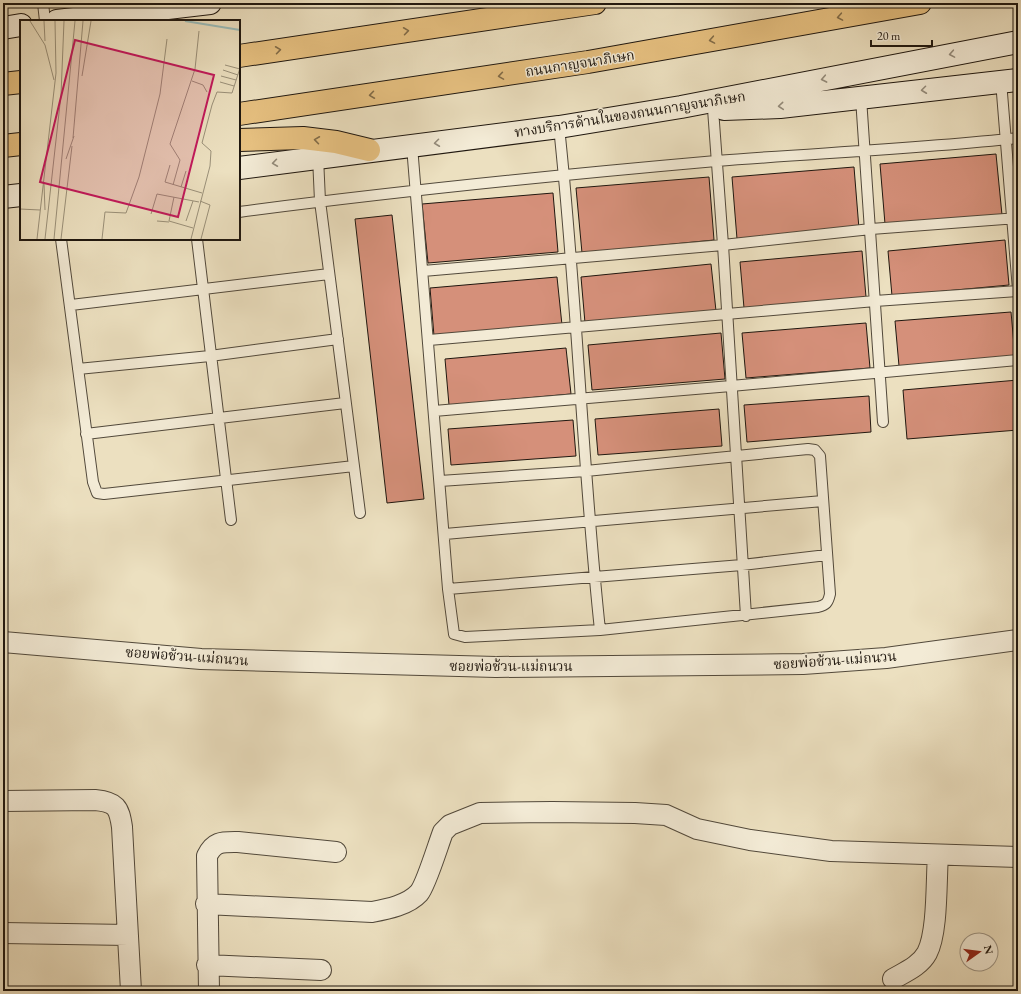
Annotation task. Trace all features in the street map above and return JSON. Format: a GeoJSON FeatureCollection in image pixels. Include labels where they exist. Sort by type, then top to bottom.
{"type":"FeatureCollection","features":[{"type":"Feature","properties":{"kind":"highway"},"geometry":{"type":"LineString","coordinates":[[240,56],[595,3]]}},
{"type":"Feature","properties":{"kind":"highway","name":"ถนนกาญจนาภิเษก"},"geometry":{"type":"LineString","coordinates":[[240,114],[588,62],[920,3]]}},
{"type":"Feature","properties":{"kind":"highway"},"geometry":{"type":"LineString","coordinates":[[3,84],[20,82]]}},
{"type":"Feature","properties":{"kind":"highway"},"geometry":{"type":"LineString","coordinates":[[240,140],[303,138],[336,142],[369,150]]}},
{"type":"Feature","properties":{"kind":"highway"},"geometry":{"type":"LineString","coordinates":[[3,146],[20,144]]}},
{"type":"Feature","properties":{"kind":"main road"},"geometry":{"type":"LineString","coordinates":[[65,20],[196,4]]}},
{"type":"Feature","properties":{"kind":"main road"},"geometry":{"type":"LineString","coordinates":[[3,28],[20,25]]}},
{"type":"Feature","properties":{"kind":"main road","name":"ทางบริการด้านในของถนนกาญจนาภิเษก"},"geometry":{"type":"LineString","coordinates":[[240,168],[369,150],[559,127],[681,107],[1018,42]]}},
{"type":"Feature","properties":{"kind":"main road"},"geometry":{"type":"LineString","coordinates":[[681,107],[713,109],[780,107],[1010,80]]}},
{"type":"Feature","properties":{"kind":"main road"},"geometry":{"type":"LineString","coordinates":[[3,197],[20,195]]}},
{"type":"Feature","properties":{"kind":"street","name":"ซอยพ่อช้วน-แม่ถนวน"},"geometry":{"type":"LineString","coordinates":[[3,642],[201,659],[496,667],[803,664],[886,658],[1018,640]]}},
{"type":"Feature","properties":{"kind":"street"},"geometry":{"type":"LineString","coordinates":[[3,801],[95,800],[116,805],[120,814],[122,827],[131,991]]}},
{"type":"Feature","properties":{"kind":"street"},"geometry":{"type":"LineString","coordinates":[[206,904],[372,912],[388,909],[405,902],[419,893],[444,832],[450,825],[480,813],[552,812],[666,815],[697,829],[782,846],[831,852],[1018,857]]}},
{"type":"Feature","properties":{"kind":"street"},"geometry":{"type":"LineString","coordinates":[[209,991],[207,965],[206,856],[211,847],[221,842],[238,842],[336,852]]}},
{"type":"Feature","properties":{"kind":"street"},"geometry":{"type":"LineString","coordinates":[[893,979],[914,968],[926,954],[933,939],[938,855]]}},
{"type":"Feature","properties":{"kind":"street"},"geometry":{"type":"LineString","coordinates":[[3,933],[128,935]]}},
{"type":"Feature","properties":{"kind":"street"},"geometry":{"type":"LineString","coordinates":[[207,965],[321,970]]}},
{"type":"Feature","properties":{"kind":"lane"},"geometry":{"type":"LineString","coordinates":[[43,3],[45,20]]}},
{"type":"Feature","properties":{"kind":"lane"},"geometry":{"type":"LineString","coordinates":[[429,340],[875,301],[1018,291],[1016,218],[1006,140],[1010,80]]}},
{"type":"Feature","properties":{"kind":"lane"},"geometry":{"type":"LineString","coordinates":[[861,98],[883,422]]}},
{"type":"Feature","properties":{"kind":"lane"},"geometry":{"type":"LineString","coordinates":[[713,109],[723,245],[726,315],[737,456],[746,616]]}},
{"type":"Feature","properties":{"kind":"lane"},"geometry":{"type":"LineString","coordinates":[[559,127],[600,630]]}},
{"type":"Feature","properties":{"kind":"lane"},"geometry":{"type":"LineString","coordinates":[[240,212],[416,190],[564,175],[717,161],[1018,138]]}},
{"type":"Feature","properties":{"kind":"lane"},"geometry":{"type":"LineString","coordinates":[[412,146],[434,411],[440,481],[445,534],[448,589],[454,634],[459,636],[600,630],[746,616],[825,605],[830,594],[820,456],[815,450],[808,449],[586,471],[440,481]]}},
{"type":"Feature","properties":{"kind":"lane"},"geometry":{"type":"LineString","coordinates":[[318,157],[320,201],[360,513]]}},
{"type":"Feature","properties":{"kind":"lane"},"geometry":{"type":"LineString","coordinates":[[423,271],[570,257],[723,245],[871,229],[1016,218]]}},
{"type":"Feature","properties":{"kind":"lane"},"geometry":{"type":"LineString","coordinates":[[61,240],[71,305],[86,434],[93,482],[97,493],[104,494],[354,466]]}},
{"type":"Feature","properties":{"kind":"lane"},"geometry":{"type":"LineString","coordinates":[[197,240],[231,520]]}},
{"type":"Feature","properties":{"kind":"lane"},"geometry":{"type":"LineString","coordinates":[[71,305],[329,274]]}},
{"type":"Feature","properties":{"kind":"lane"},"geometry":{"type":"LineString","coordinates":[[78,369],[210,356],[338,340]]}},
{"type":"Feature","properties":{"kind":"lane"},"geometry":{"type":"LineString","coordinates":[[434,411],[1018,360]]}},
{"type":"Feature","properties":{"kind":"lane"},"geometry":{"type":"LineString","coordinates":[[86,434],[345,404]]}},
{"type":"Feature","properties":{"kind":"lane"},"geometry":{"type":"LineString","coordinates":[[445,534],[823,501]]}},
{"type":"Feature","properties":{"kind":"lane"},"geometry":{"type":"LineString","coordinates":[[448,589],[742,565],[827,555]]}},
{"type":"Feature","properties":{"kind":"building"},"geometry":{"type":"Polygon","coordinates":[[[996,154],[1002,215],[885,224],[880,164],[996,154]]]}},
{"type":"Feature","properties":{"kind":"building"},"geometry":{"type":"Polygon","coordinates":[[[854,167],[859,229],[737,239],[732,177],[854,167]]]}},
{"type":"Feature","properties":{"kind":"building"},"geometry":{"type":"Polygon","coordinates":[[[709,177],[714,240],[582,253],[576,188],[709,177]]]}},
{"type":"Feature","properties":{"kind":"building"},"geometry":{"type":"Polygon","coordinates":[[[553,193],[558,252],[428,263],[422,204],[553,193]]]}},
{"type":"Feature","properties":{"kind":"building"},"geometry":{"type":"Polygon","coordinates":[[[392,215],[424,499],[387,503],[355,219],[392,215]]]}},
{"type":"Feature","properties":{"kind":"building"},"geometry":{"type":"Polygon","coordinates":[[[1005,240],[1009,285],[892,296],[888,251],[1005,240]]]}},
{"type":"Feature","properties":{"kind":"building"},"geometry":{"type":"Polygon","coordinates":[[[862,251],[866,297],[744,308],[740,262],[862,251]]]}},
{"type":"Feature","properties":{"kind":"building"},"geometry":{"type":"Polygon","coordinates":[[[711,264],[716,311],[585,323],[581,277],[711,264]]]}},
{"type":"Feature","properties":{"kind":"building"},"geometry":{"type":"Polygon","coordinates":[[[557,277],[562,325],[434,336],[430,288],[557,277]]]}},
{"type":"Feature","properties":{"kind":"building"},"geometry":{"type":"Polygon","coordinates":[[[1011,312],[1015,356],[899,366],[895,321],[1011,312]]]}},
{"type":"Feature","properties":{"kind":"building"},"geometry":{"type":"Polygon","coordinates":[[[866,323],[870,368],[746,378],[742,333],[866,323]]]}},
{"type":"Feature","properties":{"kind":"building"},"geometry":{"type":"Polygon","coordinates":[[[721,333],[725,379],[592,390],[588,345],[721,333]]]}},
{"type":"Feature","properties":{"kind":"building"},"geometry":{"type":"Polygon","coordinates":[[[566,348],[571,394],[449,405],[445,359],[566,348]]]}},
{"type":"Feature","properties":{"kind":"building"},"geometry":{"type":"Polygon","coordinates":[[[1018,380],[1018,430],[907,439],[903,390],[1018,380]]]}},
{"type":"Feature","properties":{"kind":"building"},"geometry":{"type":"Polygon","coordinates":[[[869,396],[871,432],[747,442],[744,405],[869,396]]]}},
{"type":"Feature","properties":{"kind":"building"},"geometry":{"type":"Polygon","coordinates":[[[719,409],[722,446],[598,455],[595,419],[719,409]]]}},
{"type":"Feature","properties":{"kind":"building"},"geometry":{"type":"Polygon","coordinates":[[[573,420],[576,456],[451,465],[448,429],[573,420]]]}}]}
